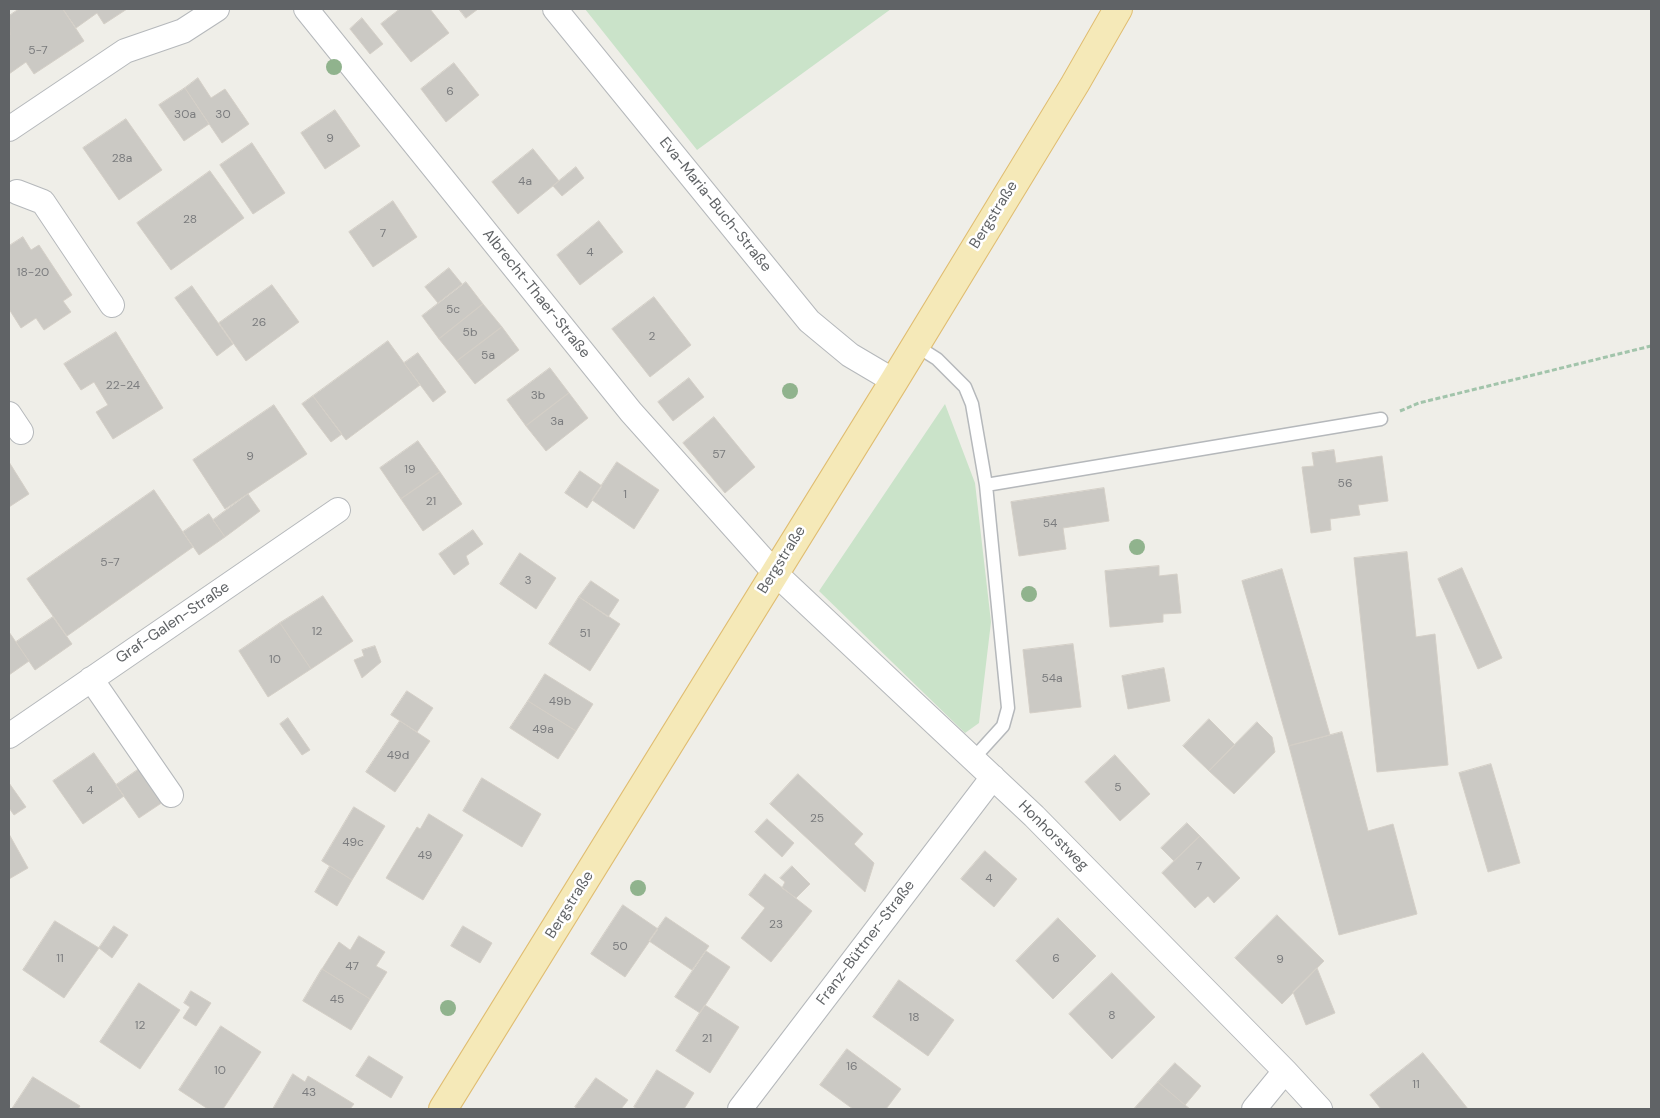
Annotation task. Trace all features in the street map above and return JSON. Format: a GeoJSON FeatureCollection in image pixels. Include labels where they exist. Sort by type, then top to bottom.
{"type":"FeatureCollection","features":[{"type":"Feature","properties":{"kind":"main road","name":"Bergstraße"},"geometry":{"type":"LineString","coordinates":[[443,1109],[894,381],[1075,84],[1118,9]]}},
{"type":"Feature","properties":{"kind":"street"},"geometry":{"type":"LineString","coordinates":[[9,129],[125,51],[183,31],[217,9]]}},
{"type":"Feature","properties":{"kind":"street","name":"Albrecht-Thaer-Straße"},"geometry":{"type":"LineString","coordinates":[[306,9],[631,412],[774,573]]}},
{"type":"Feature","properties":{"kind":"street","name":"Eva-Maria-Buch-Straße"},"geometry":{"type":"LineString","coordinates":[[555,9],[809,320],[850,354],[894,381]]}},
{"type":"Feature","properties":{"kind":"street"},"geometry":{"type":"LineString","coordinates":[[12,190],[43,202],[112,305]]}},
{"type":"Feature","properties":{"kind":"street","name":"Graf-Galen-Straße"},"geometry":{"type":"LineString","coordinates":[[9,736],[338,510]]}},
{"type":"Feature","properties":{"kind":"street","name":"Honhorstweg"},"geometry":{"type":"LineString","coordinates":[[774,573],[1034,816],[1320,1109]]}},
{"type":"Feature","properties":{"kind":"street"},"geometry":{"type":"LineString","coordinates":[[91,680],[171,795]]}},
{"type":"Feature","properties":{"kind":"street","name":"Franz-Büttner-Straße"},"geometry":{"type":"LineString","coordinates":[[740,1109],[993,777]]}},
{"type":"Feature","properties":{"kind":"street"},"geometry":{"type":"LineString","coordinates":[[1254,1109],[1285,1071]]}},
{"type":"Feature","properties":{"kind":"lane"},"geometry":{"type":"LineString","coordinates":[[916,345],[937,359],[965,387],[972,404],[986,485],[1008,708],[1003,726],[973,759]]}},
{"type":"Feature","properties":{"kind":"lane"},"geometry":{"type":"LineString","coordinates":[[986,485],[1381,419]]}},
{"type":"Feature","properties":{"kind":"path"},"geometry":{"type":"LineString","coordinates":[[1381,419],[1419,403],[1651,346]]}},
{"type":"Feature","properties":{"kind":"green space"},"geometry":{"type":"Polygon","coordinates":[[[585,9],[891,9],[697,150],[585,9]]]}},
{"type":"Feature","properties":{"kind":"green space"},"geometry":{"type":"Polygon","coordinates":[[[945,404],[975,483],[991,622],[979,723],[965,733],[819,591],[945,404]]]}},
{"type":"Feature","properties":{"kind":"building"},"geometry":{"type":"Polygon","coordinates":[[[19,9],[63,9],[84,41],[34,74],[26,62],[9,74],[9,16],[19,9]]]}},
{"type":"Feature","properties":{"kind":"building"},"geometry":{"type":"Polygon","coordinates":[[[63,9],[127,9],[104,24],[97,13],[76,28],[63,9]]]}},
{"type":"Feature","properties":{"kind":"building"},"geometry":{"type":"Polygon","coordinates":[[[400,9],[430,9],[449,33],[411,62],[381,24],[400,9]]]}},
{"type":"Feature","properties":{"kind":"building"},"geometry":{"type":"Polygon","coordinates":[[[459,9],[478,9],[466,18],[459,9]]]}},
{"type":"Feature","properties":{"kind":"building"},"geometry":{"type":"Polygon","coordinates":[[[362,18],[383,44],[370,54],[350,29],[362,18]]]}},
{"type":"Feature","properties":{"kind":"building"},"geometry":{"type":"Polygon","coordinates":[[[454,63],[479,95],[446,122],[421,89],[454,63]]]}},
{"type":"Feature","properties":{"kind":"building"},"geometry":{"type":"Polygon","coordinates":[[[198,78],[211,98],[225,89],[249,124],[222,143],[185,88],[198,78]]]}},
{"type":"Feature","properties":{"kind":"building"},"geometry":{"type":"Polygon","coordinates":[[[185,88],[209,124],[184,141],[159,105],[185,88]]]}},
{"type":"Feature","properties":{"kind":"building"},"geometry":{"type":"Polygon","coordinates":[[[335,110],[360,146],[325,169],[301,133],[335,110]]]}},
{"type":"Feature","properties":{"kind":"building"},"geometry":{"type":"Polygon","coordinates":[[[126,119],[162,170],[119,200],[83,148],[126,119]]]}},
{"type":"Feature","properties":{"kind":"building"},"geometry":{"type":"Polygon","coordinates":[[[252,143],[285,193],[253,214],[220,165],[252,143]]]}},
{"type":"Feature","properties":{"kind":"building"},"geometry":{"type":"Polygon","coordinates":[[[533,149],[559,181],[518,214],[492,182],[533,149]]]}},
{"type":"Feature","properties":{"kind":"building"},"geometry":{"type":"Polygon","coordinates":[[[576,167],[584,178],[562,196],[553,186],[576,167]]]}},
{"type":"Feature","properties":{"kind":"building"},"geometry":{"type":"Polygon","coordinates":[[[210,171],[244,218],[171,270],[137,223],[210,171]]]}},
{"type":"Feature","properties":{"kind":"building"},"geometry":{"type":"Polygon","coordinates":[[[393,201],[417,237],[373,267],[349,232],[393,201]]]}},
{"type":"Feature","properties":{"kind":"building"},"geometry":{"type":"Polygon","coordinates":[[[599,221],[623,252],[580,285],[557,255],[599,221]]]}},
{"type":"Feature","properties":{"kind":"building"},"geometry":{"type":"Polygon","coordinates":[[[23,237],[31,250],[39,245],[72,295],[63,301],[71,312],[44,330],[36,318],[21,328],[9,309],[9,246],[23,237]]]}},
{"type":"Feature","properties":{"kind":"building"},"geometry":{"type":"Polygon","coordinates":[[[449,268],[462,284],[438,303],[425,287],[449,268]]]}},
{"type":"Feature","properties":{"kind":"building"},"geometry":{"type":"Polygon","coordinates":[[[466,282],[483,304],[439,339],[422,316],[466,282]]]}},
{"type":"Feature","properties":{"kind":"building"},"geometry":{"type":"Polygon","coordinates":[[[272,285],[299,322],[246,361],[219,323],[272,285]]]}},
{"type":"Feature","properties":{"kind":"building"},"geometry":{"type":"Polygon","coordinates":[[[192,286],[233,344],[217,356],[175,298],[192,286]]]}},
{"type":"Feature","properties":{"kind":"building"},"geometry":{"type":"Polygon","coordinates":[[[654,297],[691,345],[650,377],[612,329],[654,297]]]}},
{"type":"Feature","properties":{"kind":"building"},"geometry":{"type":"Polygon","coordinates":[[[483,304],[502,327],[457,361],[439,339],[483,304]]]}},
{"type":"Feature","properties":{"kind":"building"},"geometry":{"type":"Polygon","coordinates":[[[502,327],[519,350],[475,384],[457,361],[502,327]]]}},
{"type":"Feature","properties":{"kind":"building"},"geometry":{"type":"Polygon","coordinates":[[[116,332],[163,408],[113,439],[96,412],[108,405],[94,382],[81,390],[64,364],[116,332]]]}},
{"type":"Feature","properties":{"kind":"building"},"geometry":{"type":"Polygon","coordinates":[[[388,341],[420,385],[346,440],[313,396],[388,341]]]}},
{"type":"Feature","properties":{"kind":"building"},"geometry":{"type":"Polygon","coordinates":[[[418,353],[446,392],[433,402],[404,363],[418,353]]]}},
{"type":"Feature","properties":{"kind":"building"},"geometry":{"type":"Polygon","coordinates":[[[550,368],[569,393],[526,426],[507,400],[550,368]]]}},
{"type":"Feature","properties":{"kind":"building"},"geometry":{"type":"Polygon","coordinates":[[[689,378],[704,397],[673,421],[658,402],[689,378]]]}},
{"type":"Feature","properties":{"kind":"building"},"geometry":{"type":"Polygon","coordinates":[[[569,393],[588,418],[546,451],[526,426],[569,393]]]}},
{"type":"Feature","properties":{"kind":"building"},"geometry":{"type":"Polygon","coordinates":[[[313,396],[342,434],[331,442],[302,404],[313,396]]]}},
{"type":"Feature","properties":{"kind":"building"},"geometry":{"type":"Polygon","coordinates":[[[274,405],[307,454],[225,509],[193,460],[274,405]]]}},
{"type":"Feature","properties":{"kind":"building"},"geometry":{"type":"Polygon","coordinates":[[[714,417],[755,467],[725,493],[683,443],[714,417]]]}},
{"type":"Feature","properties":{"kind":"building"},"geometry":{"type":"Polygon","coordinates":[[[418,441],[440,472],[401,499],[380,468],[418,441]]]}},
{"type":"Feature","properties":{"kind":"building"},"geometry":{"type":"Polygon","coordinates":[[[1334,450],[1336,463],[1382,456],[1388,501],[1358,505],[1360,515],[1330,519],[1331,530],[1311,533],[1302,467],[1314,466],[1312,453],[1334,450]]]}},
{"type":"Feature","properties":{"kind":"building"},"geometry":{"type":"Polygon","coordinates":[[[9,462],[29,494],[9,507],[9,462]]]}},
{"type":"Feature","properties":{"kind":"building"},"geometry":{"type":"Polygon","coordinates":[[[617,462],[659,490],[634,529],[592,500],[617,462]]]}},
{"type":"Feature","properties":{"kind":"building"},"geometry":{"type":"Polygon","coordinates":[[[580,471],[602,486],[587,508],[565,493],[580,471]]]}},
{"type":"Feature","properties":{"kind":"building"},"geometry":{"type":"Polygon","coordinates":[[[440,472],[462,504],[423,531],[401,499],[440,472]]]}},
{"type":"Feature","properties":{"kind":"building"},"geometry":{"type":"Polygon","coordinates":[[[1104,488],[1109,521],[1063,528],[1066,549],[1019,556],[1011,502],[1104,488]]]}},
{"type":"Feature","properties":{"kind":"building"},"geometry":{"type":"Polygon","coordinates":[[[154,490],[193,547],[67,636],[27,579],[154,490]]]}},
{"type":"Feature","properties":{"kind":"building"},"geometry":{"type":"Polygon","coordinates":[[[248,494],[260,511],[225,537],[213,520],[248,494]]]}},
{"type":"Feature","properties":{"kind":"building"},"geometry":{"type":"Polygon","coordinates":[[[209,514],[225,537],[199,555],[183,532],[209,514]]]}},
{"type":"Feature","properties":{"kind":"building"},"geometry":{"type":"Polygon","coordinates":[[[473,530],[483,544],[466,556],[469,564],[454,575],[439,554],[473,530]]]}},
{"type":"Feature","properties":{"kind":"building"},"geometry":{"type":"Polygon","coordinates":[[[1407,552],[1416,637],[1435,634],[1448,765],[1377,772],[1354,558],[1407,552]]]}},
{"type":"Feature","properties":{"kind":"building"},"geometry":{"type":"Polygon","coordinates":[[[520,553],[556,578],[536,609],[500,584],[520,553]]]}},
{"type":"Feature","properties":{"kind":"building"},"geometry":{"type":"Polygon","coordinates":[[[1159,566],[1159,576],[1177,574],[1181,613],[1163,614],[1163,622],[1110,627],[1105,571],[1159,566]]]}},
{"type":"Feature","properties":{"kind":"building"},"geometry":{"type":"Polygon","coordinates":[[[1462,568],[1502,658],[1478,669],[1438,579],[1462,568]]]}},
{"type":"Feature","properties":{"kind":"building"},"geometry":{"type":"Polygon","coordinates":[[[1282,569],[1330,735],[1289,746],[1242,581],[1282,569]]]}},
{"type":"Feature","properties":{"kind":"building"},"geometry":{"type":"Polygon","coordinates":[[[591,581],[619,600],[608,617],[579,597],[591,581]]]}},
{"type":"Feature","properties":{"kind":"building"},"geometry":{"type":"Polygon","coordinates":[[[323,596],[353,641],[311,669],[280,623],[323,596]]]}},
{"type":"Feature","properties":{"kind":"building"},"geometry":{"type":"Polygon","coordinates":[[[579,597],[620,624],[590,671],[549,644],[579,597]]]}},
{"type":"Feature","properties":{"kind":"building"},"geometry":{"type":"Polygon","coordinates":[[[53,617],[72,644],[35,670],[16,642],[53,617]]]}},
{"type":"Feature","properties":{"kind":"building"},"geometry":{"type":"Polygon","coordinates":[[[280,623],[311,669],[268,697],[239,651],[280,623]]]}},
{"type":"Feature","properties":{"kind":"building"},"geometry":{"type":"Polygon","coordinates":[[[9,632],[29,661],[9,675],[9,632]]]}},
{"type":"Feature","properties":{"kind":"building"},"geometry":{"type":"Polygon","coordinates":[[[1073,644],[1081,707],[1030,713],[1023,650],[1073,644]]]}},
{"type":"Feature","properties":{"kind":"building"},"geometry":{"type":"Polygon","coordinates":[[[375,646],[381,662],[362,678],[354,660],[364,656],[362,650],[375,646]]]}},
{"type":"Feature","properties":{"kind":"building"},"geometry":{"type":"Polygon","coordinates":[[[1164,668],[1170,701],[1128,709],[1122,676],[1164,668]]]}},
{"type":"Feature","properties":{"kind":"building"},"geometry":{"type":"Polygon","coordinates":[[[545,674],[593,704],[576,731],[528,701],[545,674]]]}},
{"type":"Feature","properties":{"kind":"building"},"geometry":{"type":"Polygon","coordinates":[[[407,691],[433,708],[417,732],[391,715],[407,691]]]}},
{"type":"Feature","properties":{"kind":"building"},"geometry":{"type":"Polygon","coordinates":[[[528,701],[576,731],[558,759],[510,728],[528,701]]]}},
{"type":"Feature","properties":{"kind":"building"},"geometry":{"type":"Polygon","coordinates":[[[288,718],[310,750],[302,755],[280,724],[288,718]]]}},
{"type":"Feature","properties":{"kind":"building"},"geometry":{"type":"Polygon","coordinates":[[[1209,719],[1235,745],[1209,771],[1183,746],[1209,719]]]}},
{"type":"Feature","properties":{"kind":"building"},"geometry":{"type":"Polygon","coordinates":[[[400,721],[430,741],[395,792],[366,772],[400,721]]]}},
{"type":"Feature","properties":{"kind":"building"},"geometry":{"type":"Polygon","coordinates":[[[1257,722],[1272,737],[1275,752],[1234,794],[1209,771],[1257,722]]]}},
{"type":"Feature","properties":{"kind":"building"},"geometry":{"type":"Polygon","coordinates":[[[1342,732],[1368,831],[1393,824],[1417,914],[1339,935],[1289,746],[1342,732]]]}},
{"type":"Feature","properties":{"kind":"building"},"geometry":{"type":"Polygon","coordinates":[[[94,753],[124,796],[83,824],[53,781],[94,753]]]}},
{"type":"Feature","properties":{"kind":"building"},"geometry":{"type":"Polygon","coordinates":[[[1115,755],[1150,794],[1120,821],[1085,782],[1115,755]]]}},
{"type":"Feature","properties":{"kind":"building"},"geometry":{"type":"Polygon","coordinates":[[[1491,764],[1520,863],[1488,872],[1459,773],[1491,764]]]}},
{"type":"Feature","properties":{"kind":"building"},"geometry":{"type":"Polygon","coordinates":[[[139,769],[163,802],[139,818],[116,785],[139,769]]]}},
{"type":"Feature","properties":{"kind":"building"},"geometry":{"type":"Polygon","coordinates":[[[798,774],[863,834],[854,844],[874,863],[865,892],[770,804],[798,774]]]}},
{"type":"Feature","properties":{"kind":"building"},"geometry":{"type":"Polygon","coordinates":[[[482,778],[541,814],[522,847],[463,811],[482,778]]]}},
{"type":"Feature","properties":{"kind":"building"},"geometry":{"type":"Polygon","coordinates":[[[9,783],[26,807],[14,815],[9,808],[9,783]]]}},
{"type":"Feature","properties":{"kind":"building"},"geometry":{"type":"Polygon","coordinates":[[[354,807],[385,826],[352,880],[322,861],[354,807]]]}},
{"type":"Feature","properties":{"kind":"building"},"geometry":{"type":"Polygon","coordinates":[[[429,814],[463,835],[423,900],[386,878],[417,827],[420,829],[429,814]]]}},
{"type":"Feature","properties":{"kind":"building"},"geometry":{"type":"Polygon","coordinates":[[[767,819],[794,843],[782,857],[755,832],[767,819]]]}},
{"type":"Feature","properties":{"kind":"building"},"geometry":{"type":"Polygon","coordinates":[[[1187,823],[1200,836],[1174,861],[1161,848],[1187,823]]]}},
{"type":"Feature","properties":{"kind":"building"},"geometry":{"type":"Polygon","coordinates":[[[9,834],[28,868],[9,879],[9,834]]]}},
{"type":"Feature","properties":{"kind":"building"},"geometry":{"type":"Polygon","coordinates":[[[1200,836],[1240,878],[1214,903],[1208,896],[1195,908],[1162,873],[1200,836]]]}},
{"type":"Feature","properties":{"kind":"building"},"geometry":{"type":"Polygon","coordinates":[[[985,851],[1017,879],[994,907],[961,879],[985,851]]]}},
{"type":"Feature","properties":{"kind":"building"},"geometry":{"type":"Polygon","coordinates":[[[330,866],[352,880],[337,906],[315,892],[330,866]]]}},
{"type":"Feature","properties":{"kind":"building"},"geometry":{"type":"Polygon","coordinates":[[[792,866],[810,884],[796,898],[782,888],[785,882],[780,878],[792,866]]]}},
{"type":"Feature","properties":{"kind":"building"},"geometry":{"type":"Polygon","coordinates":[[[765,874],[812,911],[771,962],[741,938],[765,908],[749,895],[765,874]]]}},
{"type":"Feature","properties":{"kind":"building"},"geometry":{"type":"Polygon","coordinates":[[[623,905],[658,929],[625,977],[591,954],[623,905]]]}},
{"type":"Feature","properties":{"kind":"building"},"geometry":{"type":"Polygon","coordinates":[[[1277,915],[1324,961],[1282,1004],[1235,958],[1277,915]]]}},
{"type":"Feature","properties":{"kind":"building"},"geometry":{"type":"Polygon","coordinates":[[[666,917],[709,946],[692,970],[649,941],[666,917]]]}},
{"type":"Feature","properties":{"kind":"building"},"geometry":{"type":"Polygon","coordinates":[[[1058,918],[1096,956],[1053,999],[1016,961],[1058,918]]]}},
{"type":"Feature","properties":{"kind":"building"},"geometry":{"type":"Polygon","coordinates":[[[55,921],[99,948],[64,998],[23,970],[55,921]]]}},
{"type":"Feature","properties":{"kind":"building"},"geometry":{"type":"Polygon","coordinates":[[[114,926],[128,935],[112,958],[99,948],[114,926]]]}},
{"type":"Feature","properties":{"kind":"building"},"geometry":{"type":"Polygon","coordinates":[[[463,926],[492,943],[480,963],[451,946],[463,926]]]}},
{"type":"Feature","properties":{"kind":"building"},"geometry":{"type":"Polygon","coordinates":[[[359,936],[385,952],[376,966],[387,972],[370,999],[322,969],[339,942],[350,950],[359,936]]]}},
{"type":"Feature","properties":{"kind":"building"},"geometry":{"type":"Polygon","coordinates":[[[706,951],[730,967],[700,1013],[675,997],[706,951]]]}},
{"type":"Feature","properties":{"kind":"building"},"geometry":{"type":"Polygon","coordinates":[[[1317,968],[1335,1013],[1306,1025],[1293,992],[1317,968]]]}},
{"type":"Feature","properties":{"kind":"building"},"geometry":{"type":"Polygon","coordinates":[[[322,969],[370,999],[351,1030],[303,1001],[322,969]]]}},
{"type":"Feature","properties":{"kind":"building"},"geometry":{"type":"Polygon","coordinates":[[[1112,973],[1155,1017],[1112,1059],[1069,1014],[1112,973]]]}},
{"type":"Feature","properties":{"kind":"building"},"geometry":{"type":"Polygon","coordinates":[[[899,980],[954,1020],[928,1056],[873,1017],[899,980]]]}},
{"type":"Feature","properties":{"kind":"building"},"geometry":{"type":"Polygon","coordinates":[[[139,983],[180,1010],[140,1069],[100,1042],[139,983]]]}},
{"type":"Feature","properties":{"kind":"building"},"geometry":{"type":"Polygon","coordinates":[[[191,991],[211,1003],[196,1026],[183,1018],[190,1007],[184,1003],[191,991]]]}},
{"type":"Feature","properties":{"kind":"building"},"geometry":{"type":"Polygon","coordinates":[[[705,1005],[739,1027],[710,1073],[676,1051],[705,1005]]]}},
{"type":"Feature","properties":{"kind":"building"},"geometry":{"type":"Polygon","coordinates":[[[221,1026],[261,1052],[223,1109],[208,1109],[179,1090],[221,1026]]]}},
{"type":"Feature","properties":{"kind":"building"},"geometry":{"type":"Polygon","coordinates":[[[847,1049],[901,1089],[886,1109],[853,1109],[820,1085],[847,1049]]]}},
{"type":"Feature","properties":{"kind":"building"},"geometry":{"type":"Polygon","coordinates":[[[1423,1053],[1468,1109],[1381,1109],[1370,1095],[1423,1053]]]}},
{"type":"Feature","properties":{"kind":"building"},"geometry":{"type":"Polygon","coordinates":[[[369,1056],[403,1077],[391,1098],[356,1076],[369,1056]]]}},
{"type":"Feature","properties":{"kind":"building"},"geometry":{"type":"Polygon","coordinates":[[[1175,1063],[1201,1086],[1185,1105],[1158,1082],[1175,1063]]]}},
{"type":"Feature","properties":{"kind":"building"},"geometry":{"type":"Polygon","coordinates":[[[657,1070],[694,1093],[684,1109],[638,1109],[634,1107],[657,1070]]]}},
{"type":"Feature","properties":{"kind":"building"},"geometry":{"type":"Polygon","coordinates":[[[293,1074],[305,1082],[308,1076],[354,1104],[350,1109],[273,1109],[293,1074]]]}},
{"type":"Feature","properties":{"kind":"building"},"geometry":{"type":"Polygon","coordinates":[[[33,1077],[80,1106],[78,1109],[12,1109],[33,1077]]]}},
{"type":"Feature","properties":{"kind":"building"},"geometry":{"type":"Polygon","coordinates":[[[596,1078],[628,1100],[621,1109],[578,1109],[575,1107],[596,1078]]]}},
{"type":"Feature","properties":{"kind":"building"},"geometry":{"type":"Polygon","coordinates":[[[1158,1082],[1185,1105],[1190,1109],[1134,1109],[1158,1082]]]}}]}
